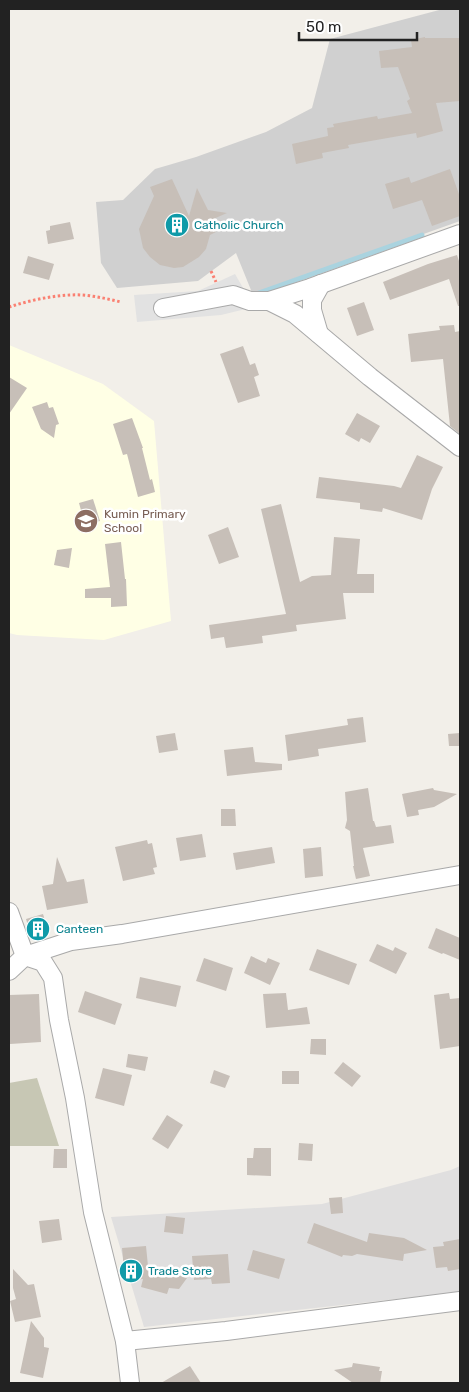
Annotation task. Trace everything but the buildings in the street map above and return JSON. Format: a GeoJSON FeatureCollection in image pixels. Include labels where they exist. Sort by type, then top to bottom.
{"type":"FeatureCollection","features":[{"type":"Feature","properties":{"kind":"street"},"geometry":{"type":"LineString","coordinates":[[163,308],[233,295],[250,301],[269,301],[320,284],[403,262],[460,234]]}},
{"type":"Feature","properties":{"kind":"street"},"geometry":{"type":"LineString","coordinates":[[319,334],[312,310],[312,300],[320,284]]}},
{"type":"Feature","properties":{"kind":"street"},"geometry":{"type":"LineString","coordinates":[[269,301],[295,314],[370,377],[460,447]]}},
{"type":"Feature","properties":{"kind":"street"},"geometry":{"type":"LineString","coordinates":[[9,971],[25,956],[71,942],[460,875]]}},
{"type":"Feature","properties":{"kind":"street"},"geometry":{"type":"LineString","coordinates":[[9,912],[25,956]]}},
{"type":"Feature","properties":{"kind":"street"},"geometry":{"type":"LineString","coordinates":[[25,956],[43,962],[53,978],[93,1212],[125,1340],[130,1383]]}},
{"type":"Feature","properties":{"kind":"street"},"geometry":{"type":"LineString","coordinates":[[125,1340],[226,1331],[460,1301]]}},
{"type":"Feature","properties":{"kind":"path"},"geometry":{"type":"LineString","coordinates":[[211,271],[217,283]]}},
{"type":"Feature","properties":{"kind":"path"},"geometry":{"type":"LineString","coordinates":[[9,307],[30,301],[70,295],[120,302]]}},
{"type":"Feature","properties":{"kind":"shaded area"},"geometry":{"type":"Polygon","coordinates":[[[443,9],[460,9],[460,221],[253,295],[236,253],[198,281],[117,288],[101,263],[96,202],[123,200],[155,169],[196,157],[266,132],[312,108],[330,39],[443,9]]]}},
{"type":"Feature","properties":{"kind":"shaded area"},"geometry":{"type":"Polygon","coordinates":[[[235,274],[254,307],[221,315],[137,322],[134,295],[198,291],[235,274]]]}},
{"type":"Feature","properties":{"kind":"shaded area","name":"Kumin Primary School"},"geometry":{"type":"Polygon","coordinates":[[[9,345],[103,384],[154,421],[171,621],[104,640],[9,633],[9,345]]]}},
{"type":"Feature","properties":{"kind":"shaded area"},"geometry":{"type":"Polygon","coordinates":[[[37,1078],[59,1146],[9,1146],[9,1083],[37,1078]]]}},
{"type":"Feature","properties":{"kind":"shaded area"},"geometry":{"type":"Polygon","coordinates":[[[460,1166],[460,1292],[144,1327],[111,1217],[322,1204],[460,1166]]]}},
{"type":"Feature","properties":{"kind":"waterway"},"geometry":{"type":"LineString","coordinates":[[256,294],[422,235]]}},
{"type":"Feature","properties":{"kind":"place","name":"Catholic Church"},"geometry":{"type":"Point","coordinates":[177,225]}},
{"type":"Feature","properties":{"kind":"place","name":"Kumin Primary School"},"geometry":{"type":"Point","coordinates":[86,521]}},
{"type":"Feature","properties":{"kind":"place","name":"Canteen"},"geometry":{"type":"Point","coordinates":[38,929]}},
{"type":"Feature","properties":{"kind":"place","name":"Trade Store"},"geometry":{"type":"Point","coordinates":[131,1271]}}]}
